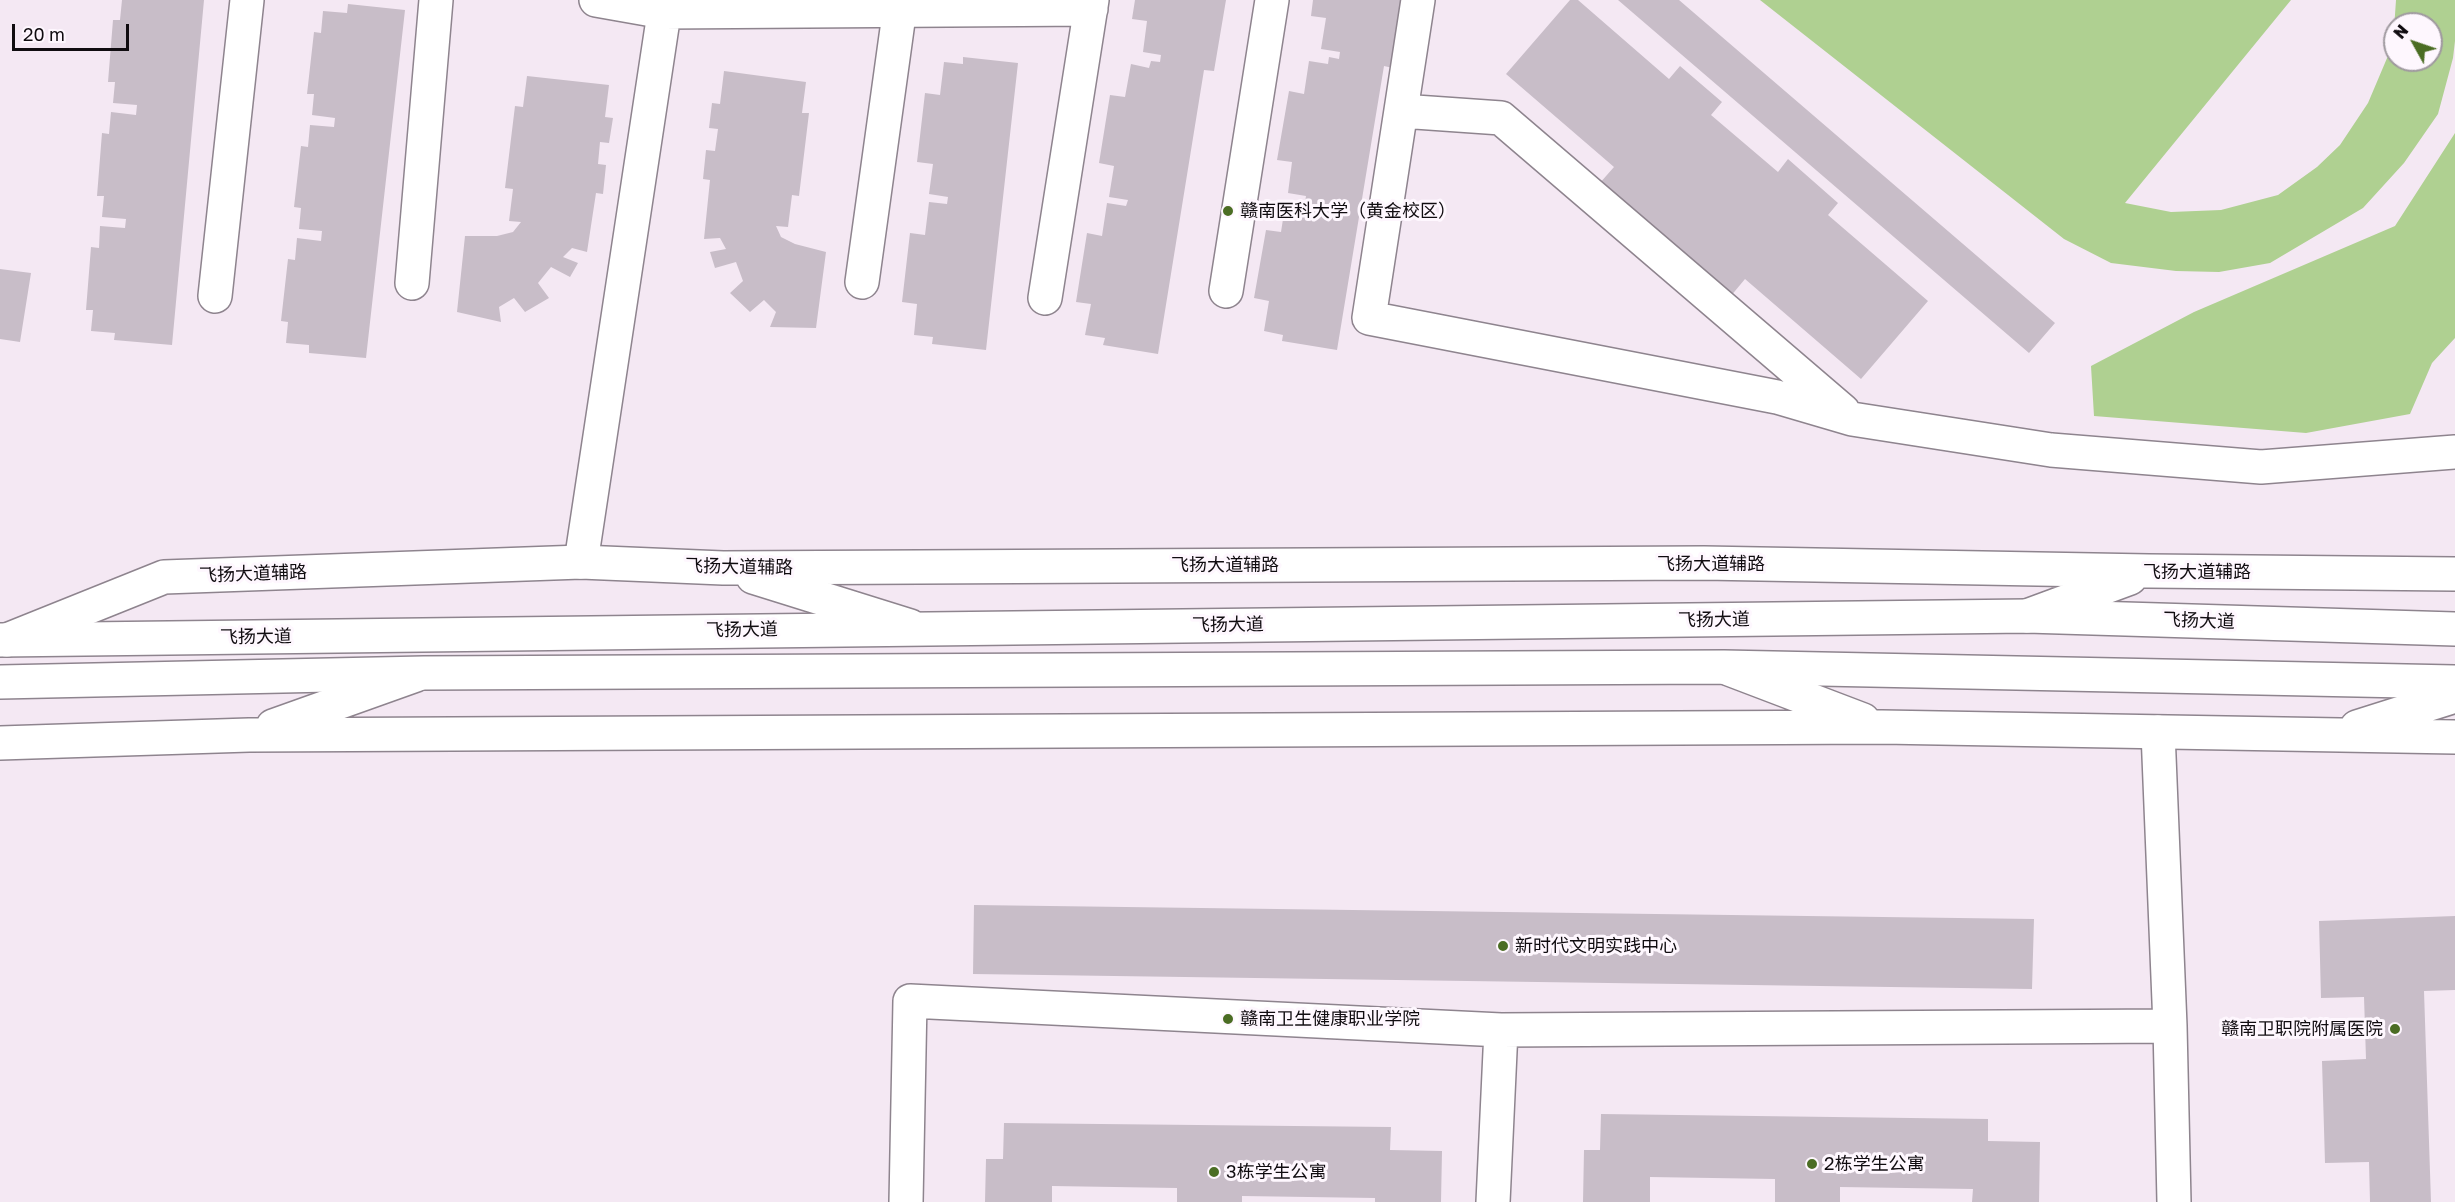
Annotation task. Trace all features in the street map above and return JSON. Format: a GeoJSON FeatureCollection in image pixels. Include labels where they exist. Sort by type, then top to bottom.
{"type":"FeatureCollection","features":[{"type":"Feature","properties":{"kind":"street"},"geometry":{"type":"LineString","coordinates":[[215,296],[247,0]]}},
{"type":"Feature","properties":{"kind":"street"},"geometry":{"type":"LineString","coordinates":[[412,283],[436,0]]}},
{"type":"Feature","properties":{"kind":"street"},"geometry":{"type":"LineString","coordinates":[[596,0],[665,6],[1091,4],[1045,298]]}},
{"type":"Feature","properties":{"kind":"street"},"geometry":{"type":"LineString","coordinates":[[1226,291],[1272,0]]}},
{"type":"Feature","properties":{"kind":"street"},"geometry":{"type":"LineString","coordinates":[[1418,0],[1369,318],[1777,397],[1852,419],[2051,450],[2261,467],[2455,452]]}},
{"type":"Feature","properties":{"kind":"street"},"geometry":{"type":"LineString","coordinates":[[862,282],[901,5]]}},
{"type":"Feature","properties":{"kind":"street"},"geometry":{"type":"LineString","coordinates":[[581,562],[665,6]]}},
{"type":"Feature","properties":{"kind":"street"},"geometry":{"type":"LineString","coordinates":[[1401,111],[1501,118],[1852,419]]}},
{"type":"Feature","properties":{"kind":"street","name":"飞扬大道辅路"},"geometry":{"type":"LineString","coordinates":[[3,640],[164,577],[581,562],[723,568],[1704,563],[2447,576]]}},
{"type":"Feature","properties":{"kind":"street"},"geometry":{"type":"LineString","coordinates":[[723,568],[914,628]]}},
{"type":"Feature","properties":{"kind":"street"},"geometry":{"type":"LineString","coordinates":[[2027,616],[2149,571]]}},
{"type":"Feature","properties":{"kind":"street","name":"飞扬大道"},"geometry":{"type":"LineString","coordinates":[[3,640],[2027,616],[2455,629]]}},
{"type":"Feature","properties":{"kind":"street"},"geometry":{"type":"LineString","coordinates":[[1724,667],[1882,727]]}},
{"type":"Feature","properties":{"kind":"street"},"geometry":{"type":"LineString","coordinates":[[0,682],[424,673],[1724,667],[2455,682]]}},
{"type":"Feature","properties":{"kind":"street"},"geometry":{"type":"LineString","coordinates":[[249,735],[424,673]]}},
{"type":"Feature","properties":{"kind":"street"},"geometry":{"type":"LineString","coordinates":[[2330,735],[2455,696]]}},
{"type":"Feature","properties":{"kind":"street"},"geometry":{"type":"LineString","coordinates":[[0,743],[249,735],[1882,727],[2455,737]]}},
{"type":"Feature","properties":{"kind":"street"},"geometry":{"type":"LineString","coordinates":[[2158,732],[2170,1026],[2174,1202]]}},
{"type":"Feature","properties":{"kind":"street"},"geometry":{"type":"LineString","coordinates":[[906,1202],[910,1001],[1501,1030],[2170,1026]]}},
{"type":"Feature","properties":{"kind":"street"},"geometry":{"type":"LineString","coordinates":[[1493,1202],[1501,1030]]}},
{"type":"Feature","properties":{"kind":"green space"},"geometry":{"type":"Polygon","coordinates":[[[1760,0],[2291,0],[2125,203],[2171,212],[2221,210],[2278,195],[2317,167],[2340,145],[2368,103],[2383,68],[2383,72],[2443,72],[2443,12],[2395,12],[2396,0],[2455,0],[2453,58],[2438,114],[2404,163],[2363,208],[2270,263],[2219,272],[2176,271],[2111,263],[2064,239],[1760,0]]]}},
{"type":"Feature","properties":{"kind":"green space"},"geometry":{"type":"Polygon","coordinates":[[[2455,133],[2455,338],[2432,363],[2410,414],[2306,433],[2094,416],[2091,366],[2194,312],[2395,226],[2455,133]]]}},
{"type":"Feature","properties":{"kind":"building"},"geometry":{"type":"Polygon","coordinates":[[[122,0],[204,0],[172,345],[114,340],[115,333],[91,331],[93,310],[86,310],[91,247],[99,248],[100,226],[125,228],[126,219],[102,217],[104,196],[97,196],[102,133],[109,134],[111,112],[136,115],[137,105],[113,103],[115,82],[108,82],[113,20],[120,20],[122,0]]]}},
{"type":"Feature","properties":{"kind":"building"},"geometry":{"type":"Polygon","coordinates":[[[1135,0],[1226,0],[1214,71],[1204,70],[1158,354],[1103,345],[1105,338],[1085,335],[1091,304],[1076,302],[1087,233],[1102,236],[1107,203],[1126,206],[1128,200],[1109,197],[1114,166],[1099,163],[1110,95],[1125,97],[1131,64],[1149,68],[1151,61],[1160,62],[1161,55],[1143,52],[1147,21],[1132,19],[1135,0]]]}},
{"type":"Feature","properties":{"kind":"building"},"geometry":{"type":"Polygon","coordinates":[[[1313,0],[1404,0],[1393,68],[1384,66],[1337,350],[1282,341],[1283,335],[1264,331],[1269,301],[1254,298],[1266,230],[1281,232],[1286,200],[1305,203],[1306,196],[1288,193],[1292,162],[1277,160],[1289,91],[1304,94],[1309,61],[1328,64],[1329,57],[1339,59],[1340,52],[1321,49],[1326,18],[1311,16],[1313,0]]]}},
{"type":"Feature","properties":{"kind":"building"},"geometry":{"type":"Polygon","coordinates":[[[1570,0],[1578,0],[1669,79],[1680,66],[1722,102],[1711,115],[1778,172],[1788,159],[1838,203],[1828,215],[1928,301],[1861,379],[1745,279],[1730,297],[1599,184],[1614,167],[1506,74],[1570,0]]]}},
{"type":"Feature","properties":{"kind":"building"},"geometry":{"type":"Polygon","coordinates":[[[1618,0],[1679,0],[2055,323],[2029,353],[1618,0]]]}},
{"type":"Feature","properties":{"kind":"building"},"geometry":{"type":"Polygon","coordinates":[[[348,4],[405,10],[366,358],[309,353],[309,345],[286,343],[288,322],[281,321],[288,259],[295,260],[297,238],[321,241],[322,231],[299,229],[301,208],[294,207],[301,146],[308,147],[310,125],[334,127],[335,118],[312,115],[314,94],[307,94],[314,32],[321,33],[323,11],[347,13],[348,4]]]}},
{"type":"Feature","properties":{"kind":"building"},"geometry":{"type":"Polygon","coordinates":[[[963,57],[1018,63],[986,350],[932,344],[933,337],[914,335],[917,304],[902,302],[910,233],[925,235],[929,202],[947,204],[948,197],[929,194],[933,164],[917,162],[925,93],[940,95],[944,62],[963,64],[963,57]]]}},
{"type":"Feature","properties":{"kind":"building"},"geometry":{"type":"Polygon","coordinates":[[[724,71],[806,82],[802,113],[809,113],[799,196],[792,195],[788,227],[776,226],[781,237],[795,244],[826,252],[816,328],[770,327],[776,312],[764,300],[750,312],[730,293],[743,281],[736,262],[715,268],[710,252],[726,249],[720,238],[704,239],[710,180],[703,179],[706,150],[715,151],[718,129],[709,128],[712,103],[720,104],[724,71]]]}},
{"type":"Feature","properties":{"kind":"building"},"geometry":{"type":"Polygon","coordinates":[[[527,76],[609,85],[605,117],[613,118],[609,143],[600,142],[598,164],[606,165],[603,194],[596,193],[587,252],[572,248],[563,257],[578,263],[570,277],[551,267],[538,283],[549,298],[525,312],[514,298],[499,307],[501,322],[457,312],[465,236],[497,236],[513,232],[521,222],[509,221],[513,189],[505,188],[515,106],[523,107],[527,76]]]}},
{"type":"Feature","properties":{"kind":"building"},"geometry":{"type":"Polygon","coordinates":[[[0,269],[31,273],[20,342],[0,339],[0,269]]]}},
{"type":"Feature","properties":{"kind":"building","name":"新时代文明实践中心"},"geometry":{"type":"Polygon","coordinates":[[[974,905],[2034,919],[2032,989],[973,974],[974,905]]]}},
{"type":"Feature","properties":{"kind":"building","name":"赣南卫职院附属医院"},"geometry":{"type":"Polygon","coordinates":[[[2455,916],[2455,990],[2424,991],[2431,1202],[2370,1202],[2369,1162],[2325,1163],[2322,1061],[2366,1059],[2364,997],[2321,998],[2319,921],[2455,916]]]}},
{"type":"Feature","properties":{"kind":"building","name":"2栋学生公寓"},"geometry":{"type":"Polygon","coordinates":[[[1601,1114],[1988,1119],[1988,1141],[2040,1142],[2039,1202],[1972,1202],[1973,1189],[1840,1187],[1840,1202],[1775,1202],[1775,1179],[1650,1177],[1650,1202],[1583,1202],[1584,1150],[1600,1150],[1601,1114]]]}},
{"type":"Feature","properties":{"kind":"building","name":"3栋学生公寓"},"geometry":{"type":"Polygon","coordinates":[[[1004,1123],[1391,1127],[1390,1150],[1442,1151],[1441,1202],[1375,1202],[1375,1198],[1242,1196],[1242,1202],[1177,1202],[1177,1188],[1052,1186],[1052,1202],[985,1202],[986,1159],[1003,1159],[1004,1123]]]}},
{"type":"Feature","properties":{"kind":"place","name":"赣南医科大学（黄金校区）"},"geometry":{"type":"Point","coordinates":[1228,211]}},
{"type":"Feature","properties":{"kind":"place","name":"新时代文明实践中心"},"geometry":{"type":"Point","coordinates":[1503,946]}},
{"type":"Feature","properties":{"kind":"place","name":"赣南卫生健康职业学院"},"geometry":{"type":"Point","coordinates":[1228,1019]}},
{"type":"Feature","properties":{"kind":"place","name":"赣南卫职院附属医院"},"geometry":{"type":"Point","coordinates":[2395,1029]}},
{"type":"Feature","properties":{"kind":"place","name":"2栋学生公寓"},"geometry":{"type":"Point","coordinates":[1812,1164]}},
{"type":"Feature","properties":{"kind":"place","name":"3栋学生公寓"},"geometry":{"type":"Point","coordinates":[1214,1172]}}]}
